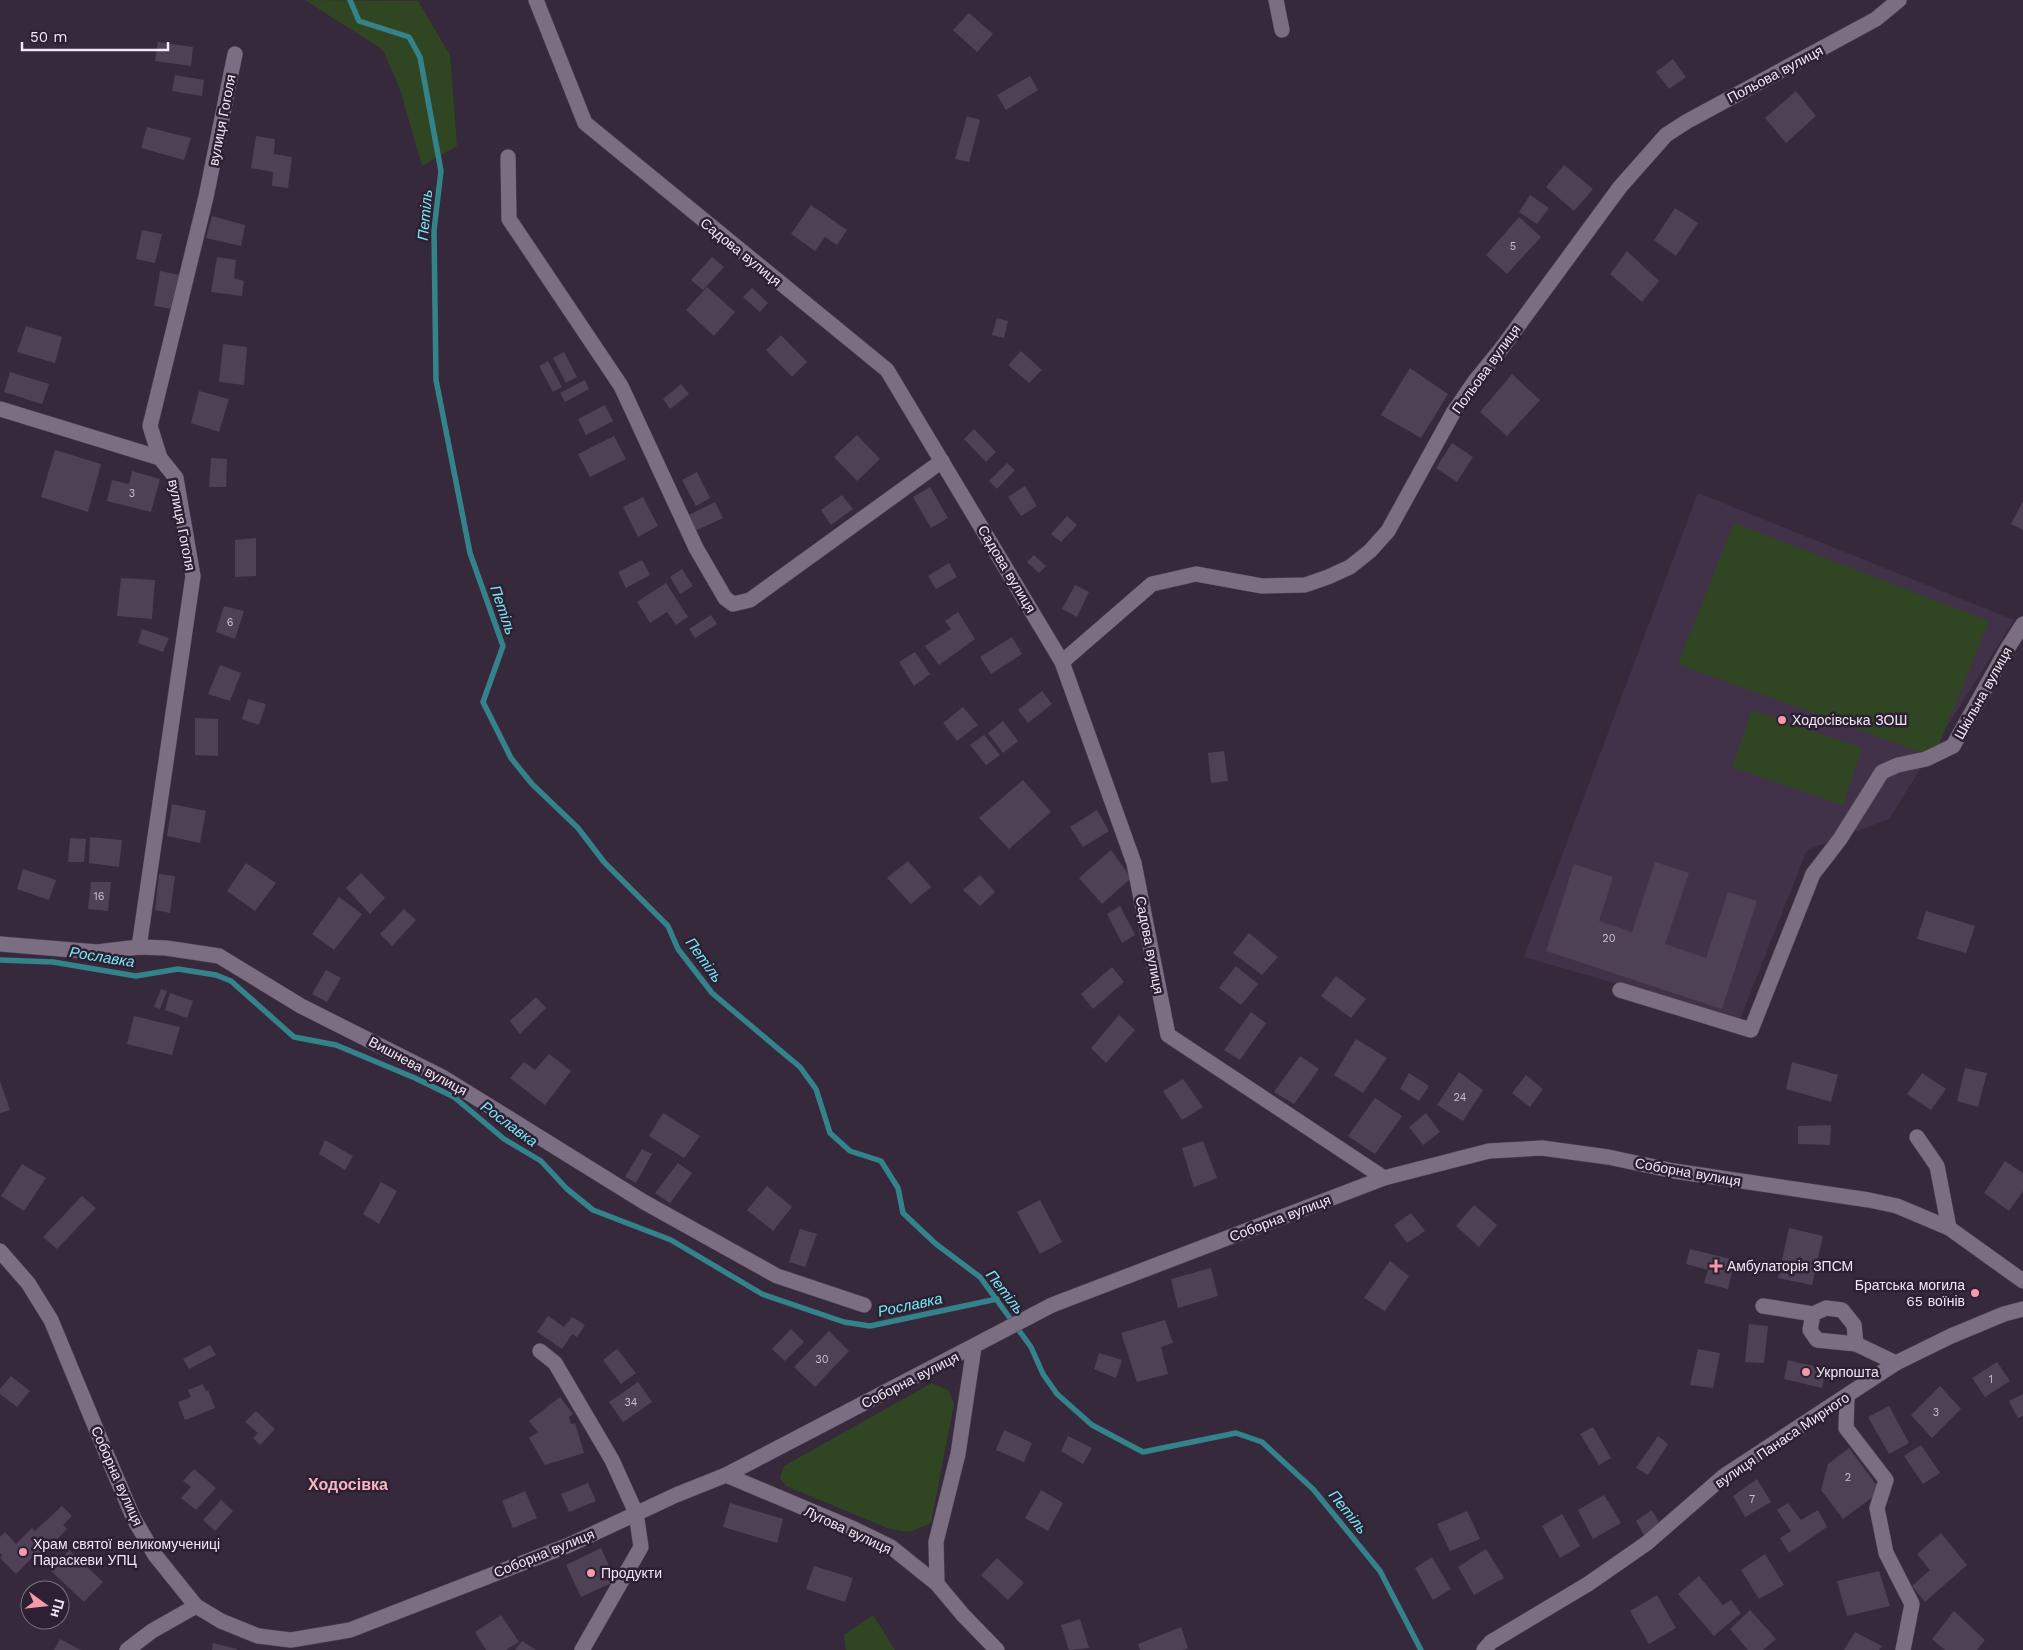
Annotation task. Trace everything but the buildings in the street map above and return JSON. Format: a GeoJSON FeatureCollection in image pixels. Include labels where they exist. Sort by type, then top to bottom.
{"type":"FeatureCollection","features":[{"type":"Feature","properties":{"kind":"street","name":"Садова вулиця"},"geometry":{"type":"LineString","coordinates":[[536,0],[585,123],[887,370],[1062,662],[1134,863],[1168,1035],[1384,1178]]}},
{"type":"Feature","properties":{"kind":"street"},"geometry":{"type":"LineString","coordinates":[[1276,0],[1282,30]]}},
{"type":"Feature","properties":{"kind":"street","name":"Польова вулиця"},"geometry":{"type":"LineString","coordinates":[[1062,662],[1152,584],[1196,574],[1262,586],[1305,585],[1350,567],[1370,551],[1388,531],[1453,413],[1475,381],[1620,187],[1650,151],[1666,135],[1686,122],[1876,19],[1899,0]]}},
{"type":"Feature","properties":{"kind":"street","name":"вулиця Гоголя"},"geometry":{"type":"LineString","coordinates":[[139,947],[193,576],[176,478],[160,458],[150,426],[206,197],[235,54]]}},
{"type":"Feature","properties":{"kind":"street"},"geometry":{"type":"LineString","coordinates":[[508,157],[509,219],[621,386],[696,548],[725,598],[733,604],[750,600],[942,461]]}},
{"type":"Feature","properties":{"kind":"street"},"geometry":{"type":"LineString","coordinates":[[0,409],[160,458]]}},
{"type":"Feature","properties":{"kind":"street","name":"Шкільна вулиця"},"geometry":{"type":"LineString","coordinates":[[1620,990],[1751,1030],[1813,874],[1840,839],[1882,772],[1898,765],[1926,759],[1953,746],[2023,624]]}},
{"type":"Feature","properties":{"kind":"street","name":"Вишнева вулиця"},"geometry":{"type":"LineString","coordinates":[[0,944],[97,952],[139,947],[166,948],[219,956],[300,1006],[444,1078],[644,1202],[777,1276],[864,1305]]}},
{"type":"Feature","properties":{"kind":"street"},"geometry":{"type":"LineString","coordinates":[[1917,1137],[1937,1166],[1949,1228]]}},
{"type":"Feature","properties":{"kind":"street","name":"Соборна вулиця"},"geometry":{"type":"LineString","coordinates":[[0,1252],[28,1283],[51,1320],[134,1518],[155,1555],[196,1606],[221,1621],[258,1636],[292,1640],[350,1630],[550,1552],[726,1475],[1052,1305],[1384,1178],[1489,1152],[1542,1148],[1608,1157],[1674,1171],[1870,1200],[1912,1212],[1949,1228],[2023,1281]]}},
{"type":"Feature","properties":{"kind":"street"},"geometry":{"type":"LineString","coordinates":[[1763,1306],[1813,1314],[1826,1308],[1842,1310],[1854,1325],[1856,1344]]}},
{"type":"Feature","properties":{"kind":"street","name":"вулиця Панаса Мирного"},"geometry":{"type":"LineString","coordinates":[[1484,1650],[1490,1642],[1588,1584],[1647,1543],[1724,1476],[1828,1406],[1847,1397],[1896,1364],[1951,1336],[2004,1314],[2023,1309]]}},
{"type":"Feature","properties":{"kind":"street"},"geometry":{"type":"LineString","coordinates":[[1813,1314],[1810,1330],[1817,1340],[1856,1344],[1896,1364]]}},
{"type":"Feature","properties":{"kind":"street"},"geometry":{"type":"LineString","coordinates":[[937,1584],[936,1542],[958,1454],[980,1343]]}},
{"type":"Feature","properties":{"kind":"street"},"geometry":{"type":"LineString","coordinates":[[540,1351],[555,1363],[612,1460],[636,1513],[641,1547],[582,1650]]}},
{"type":"Feature","properties":{"kind":"street"},"geometry":{"type":"LineString","coordinates":[[1847,1397],[1846,1428],[1886,1480],[1877,1508],[1886,1553],[1912,1604],[1903,1650]]}},
{"type":"Feature","properties":{"kind":"street","name":"Лугова вулиця"},"geometry":{"type":"LineString","coordinates":[[726,1475],[854,1529],[891,1547],[937,1584],[963,1615],[997,1650]]}},
{"type":"Feature","properties":{"kind":"street"},"geometry":{"type":"LineString","coordinates":[[127,1650],[152,1631],[196,1606]]}},
{"type":"Feature","properties":{"kind":"shaded area","name":"Ходосівська ЗОШ"},"geometry":{"type":"Polygon","coordinates":[[[1698,493],[2014,620],[1889,819],[1807,850],[1740,1019],[1524,957],[1698,493]]]}},
{"type":"Feature","properties":{"kind":"green space"},"geometry":{"type":"Polygon","coordinates":[[[305,0],[418,1],[450,55],[457,146],[422,166],[400,89],[383,50],[305,0]]]}},
{"type":"Feature","properties":{"kind":"green space"},"geometry":{"type":"Polygon","coordinates":[[[1734,523],[1989,621],[1934,757],[1678,664],[1734,523]]]}},
{"type":"Feature","properties":{"kind":"green space"},"geometry":{"type":"Polygon","coordinates":[[[1752,710],[1862,748],[1843,805],[1732,767],[1752,710]]]}},
{"type":"Feature","properties":{"kind":"green space"},"geometry":{"type":"Polygon","coordinates":[[[932,1383],[948,1390],[954,1403],[931,1523],[910,1532],[890,1529],[786,1486],[780,1478],[784,1466],[932,1383]]]}},
{"type":"Feature","properties":{"kind":"green space"},"geometry":{"type":"Polygon","coordinates":[[[873,1615],[895,1650],[846,1650],[844,1635],[873,1615]]]}},
{"type":"Feature","properties":{"kind":"waterway","name":"Петіль"},"geometry":{"type":"LineString","coordinates":[[350,0],[359,21],[409,37],[420,57],[441,171],[434,230],[436,380],[470,553],[503,646],[483,702],[511,758],[532,784],[578,828],[604,862],[668,926],[678,949],[712,993],[800,1067],[816,1089],[830,1133],[850,1151],[881,1161],[898,1188],[903,1213],[936,1244],[980,1277],[1031,1347],[1043,1374],[1057,1394],[1092,1425],[1143,1452],[1236,1433],[1262,1442],[1313,1489],[1380,1571],[1421,1650]]}},
{"type":"Feature","properties":{"kind":"waterway","name":"Рославка"},"geometry":{"type":"LineString","coordinates":[[0,960],[53,962],[136,976],[178,969],[216,975],[231,981],[294,1037],[336,1045],[415,1078],[454,1097],[504,1139],[541,1161],[567,1189],[593,1210],[671,1240],[762,1294],[844,1322],[870,1326],[997,1299]]}},
{"type":"Feature","properties":{"kind":"place","name":"Ходосівська ЗОШ"},"geometry":{"type":"Point","coordinates":[1782,720]}},
{"type":"Feature","properties":{"kind":"place","name":"Амбулаторія ЗПСМ"},"geometry":{"type":"Point","coordinates":[1716,1266]}},
{"type":"Feature","properties":{"kind":"place","name":"Братська могила 65 воїнів"},"geometry":{"type":"Point","coordinates":[1975,1293]}},
{"type":"Feature","properties":{"kind":"place","name":"Укрпошта"},"geometry":{"type":"Point","coordinates":[1806,1372]}},
{"type":"Feature","properties":{"kind":"place","name":"Храм святої великомучениці Параскеви УПЦ"},"geometry":{"type":"Point","coordinates":[23,1552]}},
{"type":"Feature","properties":{"kind":"place","name":"Продукти"},"geometry":{"type":"Point","coordinates":[591,1573]}},
{"type":"Feature","properties":{"kind":"district","name":"Ходосівка"},"geometry":{"type":"Point","coordinates":[348,1484]}}]}
